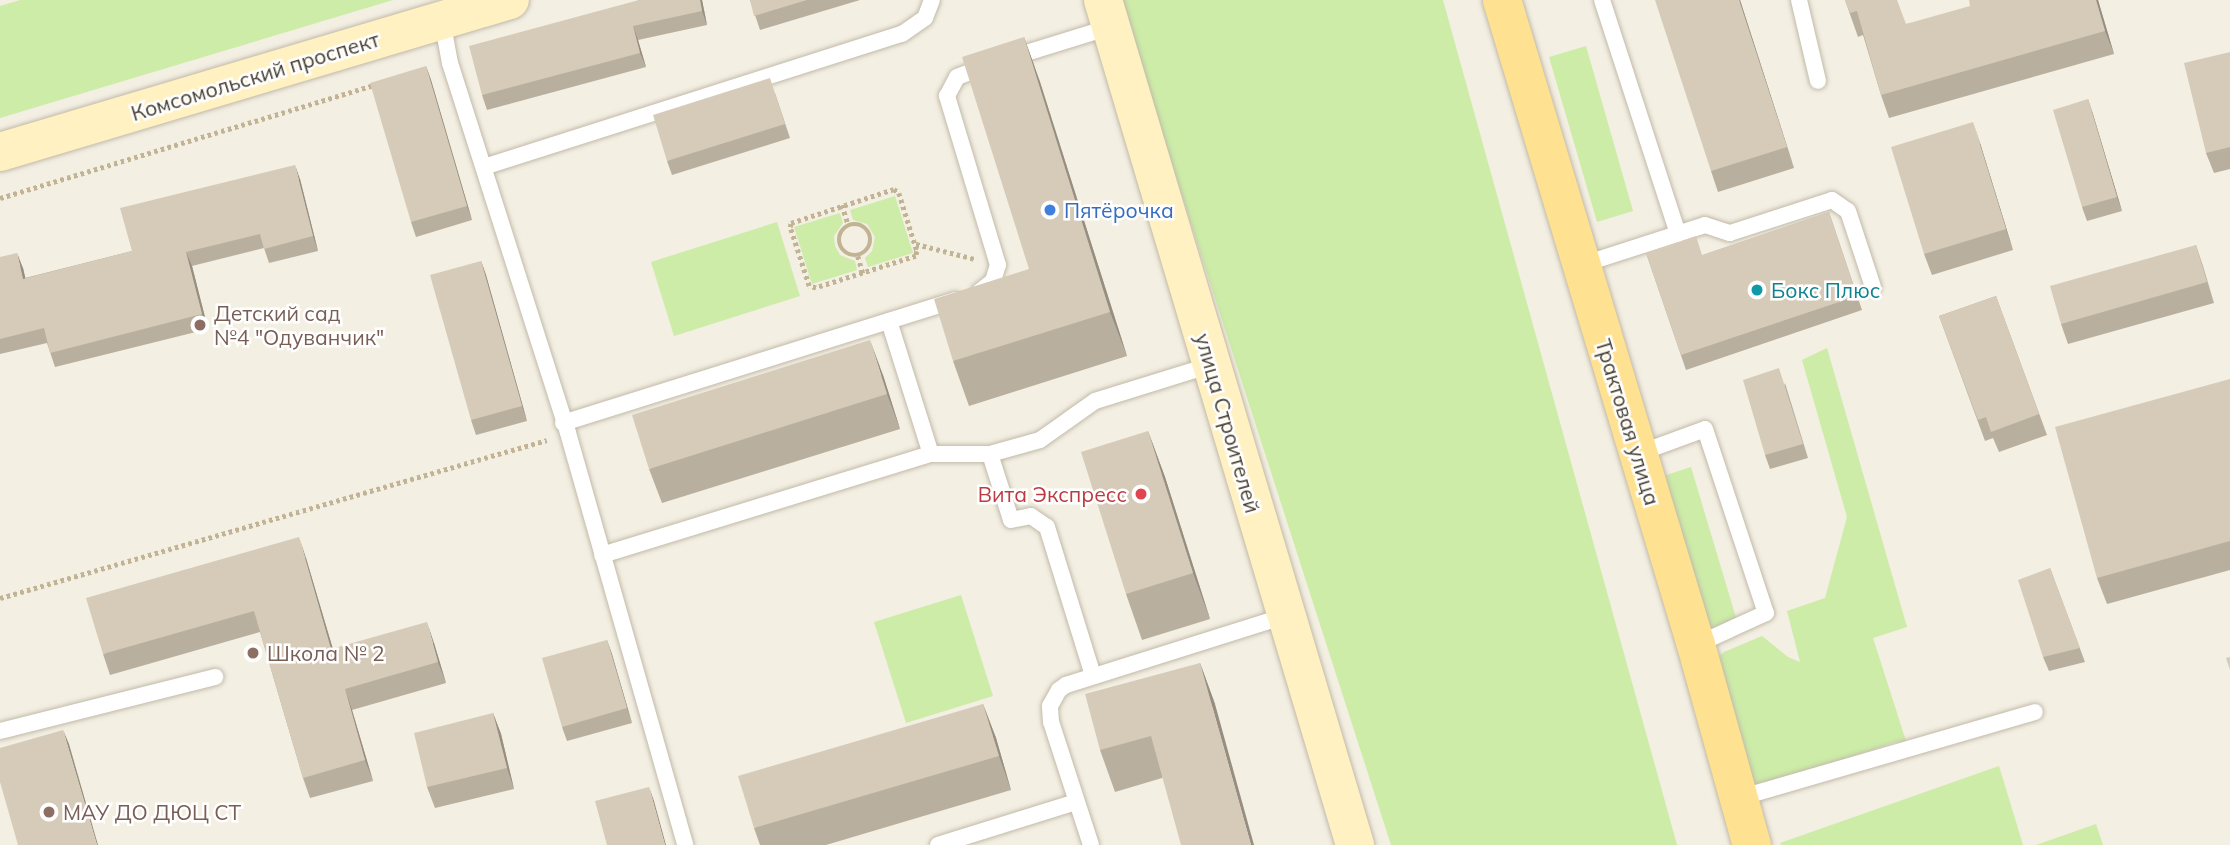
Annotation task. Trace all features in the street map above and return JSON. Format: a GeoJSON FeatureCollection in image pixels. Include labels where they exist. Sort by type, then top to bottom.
{"type":"FeatureCollection","features":[{"type":"Feature","properties":{"kind":"main road","name":"Комсомольский проспект"},"geometry":{"type":"LineString","coordinates":[[0,152],[510,0]]}},
{"type":"Feature","properties":{"kind":"main road","name":"Трактовая улица"},"geometry":{"type":"LineString","coordinates":[[1502,0],[1696,645],[1752,845]]}},
{"type":"Feature","properties":{"kind":"main road","name":"улица Строителей"},"geometry":{"type":"LineString","coordinates":[[1107,14],[1355,845]]}},
{"type":"Feature","properties":{"kind":"lane"},"geometry":{"type":"LineString","coordinates":[[484,167],[902,34],[925,18],[932,0]]}},
{"type":"Feature","properties":{"kind":"lane"},"geometry":{"type":"LineString","coordinates":[[1602,0],[1678,234]]}},
{"type":"Feature","properties":{"kind":"lane"},"geometry":{"type":"LineString","coordinates":[[1798,0],[1818,81]]}},
{"type":"Feature","properties":{"kind":"lane"},"geometry":{"type":"LineString","coordinates":[[566,428],[982,291],[993,281],[998,265],[948,105],[951,83],[964,73],[1107,14]]}},
{"type":"Feature","properties":{"kind":"lane"},"geometry":{"type":"LineString","coordinates":[[442,20],[450,62],[566,428],[685,845]]}},
{"type":"Feature","properties":{"kind":"lane"},"geometry":{"type":"LineString","coordinates":[[1581,265],[1705,225],[1730,233],[1832,200],[1848,211],[1873,287]]}},
{"type":"Feature","properties":{"kind":"lane"},"geometry":{"type":"LineString","coordinates":[[889,321],[931,454]]}},
{"type":"Feature","properties":{"kind":"lane"},"geometry":{"type":"LineString","coordinates":[[603,555],[931,454],[990,454],[1047,436],[1096,401],[1211,365]]}},
{"type":"Feature","properties":{"kind":"lane"},"geometry":{"type":"LineString","coordinates":[[1637,454],[1705,429],[1766,613],[1696,645]]}},
{"type":"Feature","properties":{"kind":"lane"},"geometry":{"type":"LineString","coordinates":[[990,454],[1011,520],[1031,516],[1047,527],[1093,676]]}},
{"type":"Feature","properties":{"kind":"lane"},"geometry":{"type":"LineString","coordinates":[[1091,845],[1051,722],[1050,706],[1054,696],[1066,685],[1285,616]]}},
{"type":"Feature","properties":{"kind":"lane"},"geometry":{"type":"LineString","coordinates":[[0,732],[215,677]]}},
{"type":"Feature","properties":{"kind":"lane"},"geometry":{"type":"LineString","coordinates":[[1737,799],[2035,712]]}},
{"type":"Feature","properties":{"kind":"lane"},"geometry":{"type":"LineString","coordinates":[[938,845],[1076,802]]}},
{"type":"Feature","properties":{"kind":"path"},"geometry":{"type":"LineString","coordinates":[[0,198],[384,82]]}},
{"type":"Feature","properties":{"kind":"path"},"geometry":{"type":"LineString","coordinates":[[896,190],[915,244],[917,253],[914,257],[811,287],[790,227],[794,220],[896,190]]}},
{"type":"Feature","properties":{"kind":"path"},"geometry":{"type":"LineString","coordinates":[[842,205],[849,226]]}},
{"type":"Feature","properties":{"kind":"path"},"geometry":{"type":"LineString","coordinates":[[849,226],[863,227],[871,238],[869,247],[858,256],[848,254],[841,247],[841,233],[849,226]]}},
{"type":"Feature","properties":{"kind":"path"},"geometry":{"type":"LineString","coordinates":[[915,244],[998,265]]}},
{"type":"Feature","properties":{"kind":"path"},"geometry":{"type":"LineString","coordinates":[[858,256],[863,273]]}},
{"type":"Feature","properties":{"kind":"path"},"geometry":{"type":"LineString","coordinates":[[0,598],[411,481],[566,428]]}},
{"type":"Feature","properties":{"kind":"green space"},"geometry":{"type":"Polygon","coordinates":[[[20,0],[393,0],[0,118],[0,6],[20,0]]]}},
{"type":"Feature","properties":{"kind":"green space"},"geometry":{"type":"Polygon","coordinates":[[[1119,0],[1443,0],[1677,845],[1391,845],[1119,0]]]}},
{"type":"Feature","properties":{"kind":"green space"},"geometry":{"type":"Polygon","coordinates":[[[1586,46],[1633,211],[1597,222],[1549,57],[1586,46]]]}},
{"type":"Feature","properties":{"kind":"green space"},"geometry":{"type":"Polygon","coordinates":[[[895,196],[913,253],[868,267],[865,258],[872,251],[875,237],[867,224],[853,220],[850,210],[895,196]]]}},
{"type":"Feature","properties":{"kind":"green space"},"geometry":{"type":"Polygon","coordinates":[[[840,213],[843,223],[834,236],[835,246],[840,255],[855,261],[857,270],[812,284],[794,227],[840,213]]]}},
{"type":"Feature","properties":{"kind":"green space"},"geometry":{"type":"Polygon","coordinates":[[[777,222],[800,296],[674,336],[651,262],[777,222]]]}},
{"type":"Feature","properties":{"kind":"green space"},"geometry":{"type":"Polygon","coordinates":[[[1827,348],[1907,627],[1873,638],[1906,741],[1895,742],[1765,787],[1724,776],[1694,676],[1724,652],[1762,636],[1788,657],[1800,662],[1787,611],[1825,598],[1847,517],[1802,360],[1827,348]]]}},
{"type":"Feature","properties":{"kind":"green space"},"geometry":{"type":"Polygon","coordinates":[[[1691,467],[1737,621],[1689,637],[1642,483],[1691,467]]]}},
{"type":"Feature","properties":{"kind":"green space"},"geometry":{"type":"Polygon","coordinates":[[[961,595],[993,696],[906,723],[874,622],[961,595]]]}},
{"type":"Feature","properties":{"kind":"green space"},"geometry":{"type":"Polygon","coordinates":[[[1999,766],[2023,845],[1780,843],[1999,766]]]}},
{"type":"Feature","properties":{"kind":"green space"},"geometry":{"type":"Polygon","coordinates":[[[2096,824],[2103,845],[2036,845],[2096,824]]]}},
{"type":"Feature","properties":{"kind":"building"},"geometry":{"type":"Polygon","coordinates":[[[639,0],[700,0],[702,11],[633,26],[640,53],[482,95],[469,46],[639,0]]]}},
{"type":"Feature","properties":{"kind":"building"},"geometry":{"type":"Polygon","coordinates":[[[750,0],[807,0],[754,16],[750,0]]]}},
{"type":"Feature","properties":{"kind":"building"},"geometry":{"type":"Polygon","coordinates":[[[1655,0],[1739,0],[1787,147],[1711,171],[1655,0]]]}},
{"type":"Feature","properties":{"kind":"building"},"geometry":{"type":"Polygon","coordinates":[[[1845,0],[1897,0],[1906,24],[1970,6],[1969,0],[2096,0],[2105,31],[1881,95],[1857,11],[1850,13],[1845,0]]]}},
{"type":"Feature","properties":{"kind":"building"},"geometry":{"type":"Polygon","coordinates":[[[1024,37],[1110,312],[953,361],[934,299],[1029,269],[962,57],[1024,37]]]}},
{"type":"Feature","properties":{"kind":"building"},"geometry":{"type":"Polygon","coordinates":[[[2230,52],[2230,147],[2206,153],[2184,63],[2230,52]]]}},
{"type":"Feature","properties":{"kind":"building"},"geometry":{"type":"Polygon","coordinates":[[[426,66],[467,206],[411,222],[370,83],[426,66]]]}},
{"type":"Feature","properties":{"kind":"building"},"geometry":{"type":"Polygon","coordinates":[[[770,78],[785,124],[667,161],[653,115],[770,78]]]}},
{"type":"Feature","properties":{"kind":"building"},"geometry":{"type":"Polygon","coordinates":[[[2088,99],[2117,197],[2082,207],[2053,110],[2088,99]]]}},
{"type":"Feature","properties":{"kind":"building"},"geometry":{"type":"Polygon","coordinates":[[[1973,122],[2006,229],[1924,254],[1891,147],[1973,122]]]}},
{"type":"Feature","properties":{"kind":"building"},"geometry":{"type":"Polygon","coordinates":[[[295,165],[313,236],[264,249],[260,234],[186,252],[202,314],[50,353],[44,328],[0,339],[0,257],[17,253],[23,279],[132,251],[120,208],[295,165]]]}},
{"type":"Feature","properties":{"kind":"building","name":"Бокс Плюс"},"geometry":{"type":"Polygon","coordinates":[[[1829,212],[1857,296],[1681,355],[1646,253],[1696,236],[1702,255],[1829,212]]]}},
{"type":"Feature","properties":{"kind":"building"},"geometry":{"type":"Polygon","coordinates":[[[2196,245],[2207,282],[2061,324],[2050,286],[2196,245]]]}},
{"type":"Feature","properties":{"kind":"building"},"geometry":{"type":"Polygon","coordinates":[[[481,261],[522,406],[471,420],[430,275],[481,261]]]}},
{"type":"Feature","properties":{"kind":"building"},"geometry":{"type":"Polygon","coordinates":[[[1996,296],[2039,414],[1991,432],[1986,417],[1978,420],[1939,316],[1996,296]]]}},
{"type":"Feature","properties":{"kind":"building"},"geometry":{"type":"Polygon","coordinates":[[[870,340],[887,394],[649,469],[632,415],[870,340]]]}},
{"type":"Feature","properties":{"kind":"building"},"geometry":{"type":"Polygon","coordinates":[[[1779,368],[1803,444],[1765,455],[1743,380],[1779,368]]]}},
{"type":"Feature","properties":{"kind":"building"},"geometry":{"type":"Polygon","coordinates":[[[2230,379],[2230,541],[2097,578],[2055,427],[2230,379]]]}},
{"type":"Feature","properties":{"kind":"building"},"geometry":{"type":"Polygon","coordinates":[[[1148,431],[1193,573],[1126,594],[1081,452],[1148,431]]]}},
{"type":"Feature","properties":{"kind":"building"},"geometry":{"type":"Polygon","coordinates":[[[299,537],[331,649],[427,622],[438,662],[345,689],[365,760],[303,778],[254,611],[103,654],[86,598],[299,537]]]}},
{"type":"Feature","properties":{"kind":"building"},"geometry":{"type":"Polygon","coordinates":[[[2050,568],[2080,648],[2043,657],[2018,580],[2050,568]]]}},
{"type":"Feature","properties":{"kind":"building"},"geometry":{"type":"Polygon","coordinates":[[[607,640],[627,708],[562,727],[542,658],[607,640]]]}},
{"type":"Feature","properties":{"kind":"building"},"geometry":{"type":"Polygon","coordinates":[[[1200,663],[1251,845],[1181,845],[1151,736],[1100,750],[1085,694],[1200,663]]]}},
{"type":"Feature","properties":{"kind":"building"},"geometry":{"type":"Polygon","coordinates":[[[983,704],[999,756],[754,828],[738,776],[983,704]]]}},
{"type":"Feature","properties":{"kind":"building"},"geometry":{"type":"Polygon","coordinates":[[[493,713],[507,768],[427,787],[414,733],[493,713]]]}},
{"type":"Feature","properties":{"kind":"building","name":"МАУ ДО ДЮЦ СТ"},"geometry":{"type":"Polygon","coordinates":[[[63,730],[97,845],[18,845],[0,782],[0,748],[63,730]]]}},
{"type":"Feature","properties":{"kind":"building"},"geometry":{"type":"Polygon","coordinates":[[[649,787],[665,845],[607,845],[595,801],[649,787]]]}},
{"type":"Feature","properties":{"kind":"place","name":"Пятёрочка"},"geometry":{"type":"Point","coordinates":[1050,210]}},
{"type":"Feature","properties":{"kind":"place","name":"Бокс Плюс"},"geometry":{"type":"Point","coordinates":[1757,290]}},
{"type":"Feature","properties":{"kind":"place","name":"Детский сад №4 \"Одуванчик\""},"geometry":{"type":"Point","coordinates":[200,325]}},
{"type":"Feature","properties":{"kind":"place","name":"Вита Экспресс"},"geometry":{"type":"Point","coordinates":[1141,494]}},
{"type":"Feature","properties":{"kind":"place","name":"Школа № 2"},"geometry":{"type":"Point","coordinates":[253,653]}},
{"type":"Feature","properties":{"kind":"place","name":"МАУ ДО ДЮЦ СТ"},"geometry":{"type":"Point","coordinates":[49,812]}}]}
